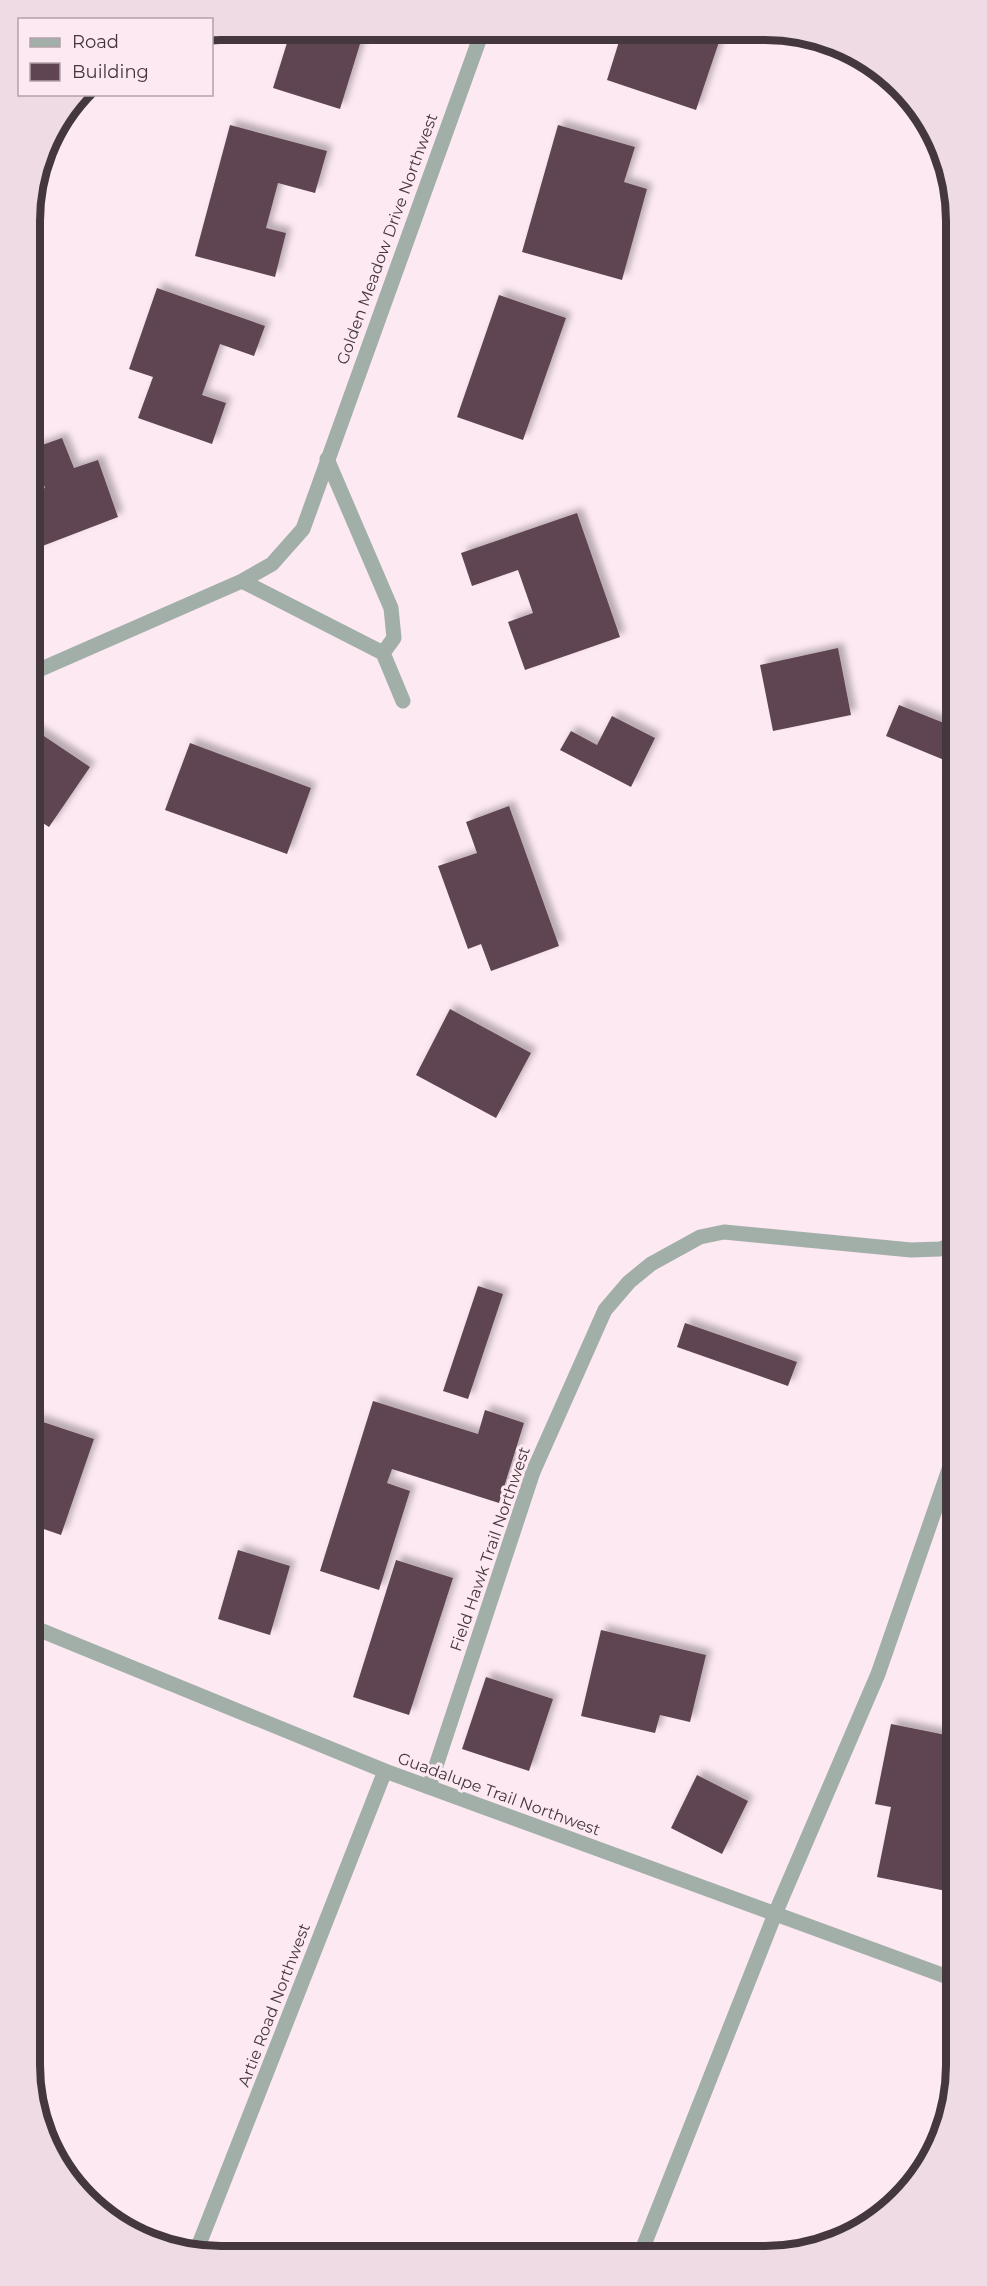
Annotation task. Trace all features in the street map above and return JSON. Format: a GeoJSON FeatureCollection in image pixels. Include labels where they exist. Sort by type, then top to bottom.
{"type":"FeatureCollection","features":[{"type":"Feature","properties":{"kind":"street","name":"Golden Meadow Drive Northwest"},"geometry":{"type":"LineString","coordinates":[[41,669],[242,581],[272,564],[303,529],[479,41]]}},
{"type":"Feature","properties":{"kind":"street"},"geometry":{"type":"LineString","coordinates":[[327,459],[391,608],[394,638],[383,653]]}},
{"type":"Feature","properties":{"kind":"street"},"geometry":{"type":"LineString","coordinates":[[242,581],[383,653],[403,701]]}},
{"type":"Feature","properties":{"kind":"street","name":"Field Hawk Trail Northwest"},"geometry":{"type":"LineString","coordinates":[[429,1787],[533,1472],[605,1310],[629,1282],[651,1264],[700,1237],[724,1232],[911,1250],[946,1247]]}},
{"type":"Feature","properties":{"kind":"street"},"geometry":{"type":"LineString","coordinates":[[644,2246],[775,1914],[878,1674],[946,1478]]}},
{"type":"Feature","properties":{"kind":"street","name":"Guadalupe Trail Northwest"},"geometry":{"type":"LineString","coordinates":[[40,1630],[385,1771],[946,1976]]}},
{"type":"Feature","properties":{"kind":"street","name":"Artie Road Northwest"},"geometry":{"type":"LineString","coordinates":[[199,2244],[385,1771]]}},
{"type":"Feature","properties":{"kind":"building"},"geometry":{"type":"Polygon","coordinates":[[[288,41],[361,41],[340,109],[273,88],[288,41]]]}},
{"type":"Feature","properties":{"kind":"building"},"geometry":{"type":"Polygon","coordinates":[[[619,41],[719,41],[696,110],[607,80],[619,41]]]}},
{"type":"Feature","properties":{"kind":"building"},"geometry":{"type":"Polygon","coordinates":[[[230,125],[327,151],[315,193],[278,183],[266,228],[286,233],[275,277],[195,256],[230,125]]]}},
{"type":"Feature","properties":{"kind":"building"},"geometry":{"type":"Polygon","coordinates":[[[558,125],[635,147],[624,182],[647,189],[622,280],[522,252],[558,125]]]}},
{"type":"Feature","properties":{"kind":"building"},"geometry":{"type":"Polygon","coordinates":[[[157,288],[265,326],[254,356],[220,344],[202,395],[226,403],[212,444],[138,418],[153,377],[129,369],[157,288]]]}},
{"type":"Feature","properties":{"kind":"building"},"geometry":{"type":"Polygon","coordinates":[[[499,295],[566,318],[523,440],[457,417],[499,295]]]}},
{"type":"Feature","properties":{"kind":"building"},"geometry":{"type":"Polygon","coordinates":[[[62,438],[74,468],[98,460],[118,517],[41,547],[41,489],[45,488],[41,476],[41,445],[62,438]]]}},
{"type":"Feature","properties":{"kind":"building"},"geometry":{"type":"Polygon","coordinates":[[[577,513],[620,637],[525,670],[508,622],[533,613],[518,570],[472,586],[461,553],[577,513]]]}},
{"type":"Feature","properties":{"kind":"building"},"geometry":{"type":"Polygon","coordinates":[[[838,648],[851,715],[773,731],[760,665],[838,648]]]}},
{"type":"Feature","properties":{"kind":"building"},"geometry":{"type":"Polygon","coordinates":[[[899,705],[944,723],[946,718],[946,761],[886,736],[899,705]]]}},
{"type":"Feature","properties":{"kind":"building"},"geometry":{"type":"Polygon","coordinates":[[[612,716],[655,738],[631,787],[560,750],[571,731],[597,745],[612,716]]]}},
{"type":"Feature","properties":{"kind":"building"},"geometry":{"type":"Polygon","coordinates":[[[41,734],[90,767],[49,827],[41,822],[41,734]]]}},
{"type":"Feature","properties":{"kind":"building"},"geometry":{"type":"Polygon","coordinates":[[[190,743],[311,788],[287,854],[165,810],[190,743]]]}},
{"type":"Feature","properties":{"kind":"building"},"geometry":{"type":"Polygon","coordinates":[[[946,769],[946,781],[942,779],[946,769]]]}},
{"type":"Feature","properties":{"kind":"building"},"geometry":{"type":"Polygon","coordinates":[[[509,806],[559,946],[491,971],[481,944],[468,949],[438,866],[477,853],[466,822],[509,806]]]}},
{"type":"Feature","properties":{"kind":"building"},"geometry":{"type":"Polygon","coordinates":[[[450,1009],[531,1053],[496,1118],[416,1075],[450,1009]]]}},
{"type":"Feature","properties":{"kind":"building"},"geometry":{"type":"Polygon","coordinates":[[[478,1286],[503,1294],[468,1399],[443,1391],[478,1286]]]}},
{"type":"Feature","properties":{"kind":"building"},"geometry":{"type":"Polygon","coordinates":[[[685,1323],[797,1362],[788,1386],[677,1347],[685,1323]]]}},
{"type":"Feature","properties":{"kind":"building"},"geometry":{"type":"Polygon","coordinates":[[[373,1401],[478,1434],[485,1410],[524,1423],[499,1503],[392,1469],[387,1483],[410,1491],[379,1590],[320,1571],[373,1401]]]}},
{"type":"Feature","properties":{"kind":"building"},"geometry":{"type":"Polygon","coordinates":[[[40,1421],[94,1439],[61,1535],[40,1528],[40,1421]]]}},
{"type":"Feature","properties":{"kind":"building"},"geometry":{"type":"Polygon","coordinates":[[[238,1550],[290,1566],[270,1635],[218,1619],[238,1550]]]}},
{"type":"Feature","properties":{"kind":"building"},"geometry":{"type":"Polygon","coordinates":[[[396,1560],[453,1578],[409,1715],[353,1697],[396,1560]]]}},
{"type":"Feature","properties":{"kind":"building"},"geometry":{"type":"Polygon","coordinates":[[[601,1630],[706,1655],[690,1722],[660,1715],[655,1733],[581,1716],[601,1630]]]}},
{"type":"Feature","properties":{"kind":"building"},"geometry":{"type":"Polygon","coordinates":[[[486,1677],[553,1699],[529,1771],[462,1749],[486,1677]]]}},
{"type":"Feature","properties":{"kind":"building"},"geometry":{"type":"Polygon","coordinates":[[[891,1724],[946,1735],[946,1891],[877,1877],[891,1807],[875,1804],[891,1724]]]}},
{"type":"Feature","properties":{"kind":"building"},"geometry":{"type":"Polygon","coordinates":[[[697,1775],[748,1801],[722,1854],[671,1828],[697,1775]]]}}]}
